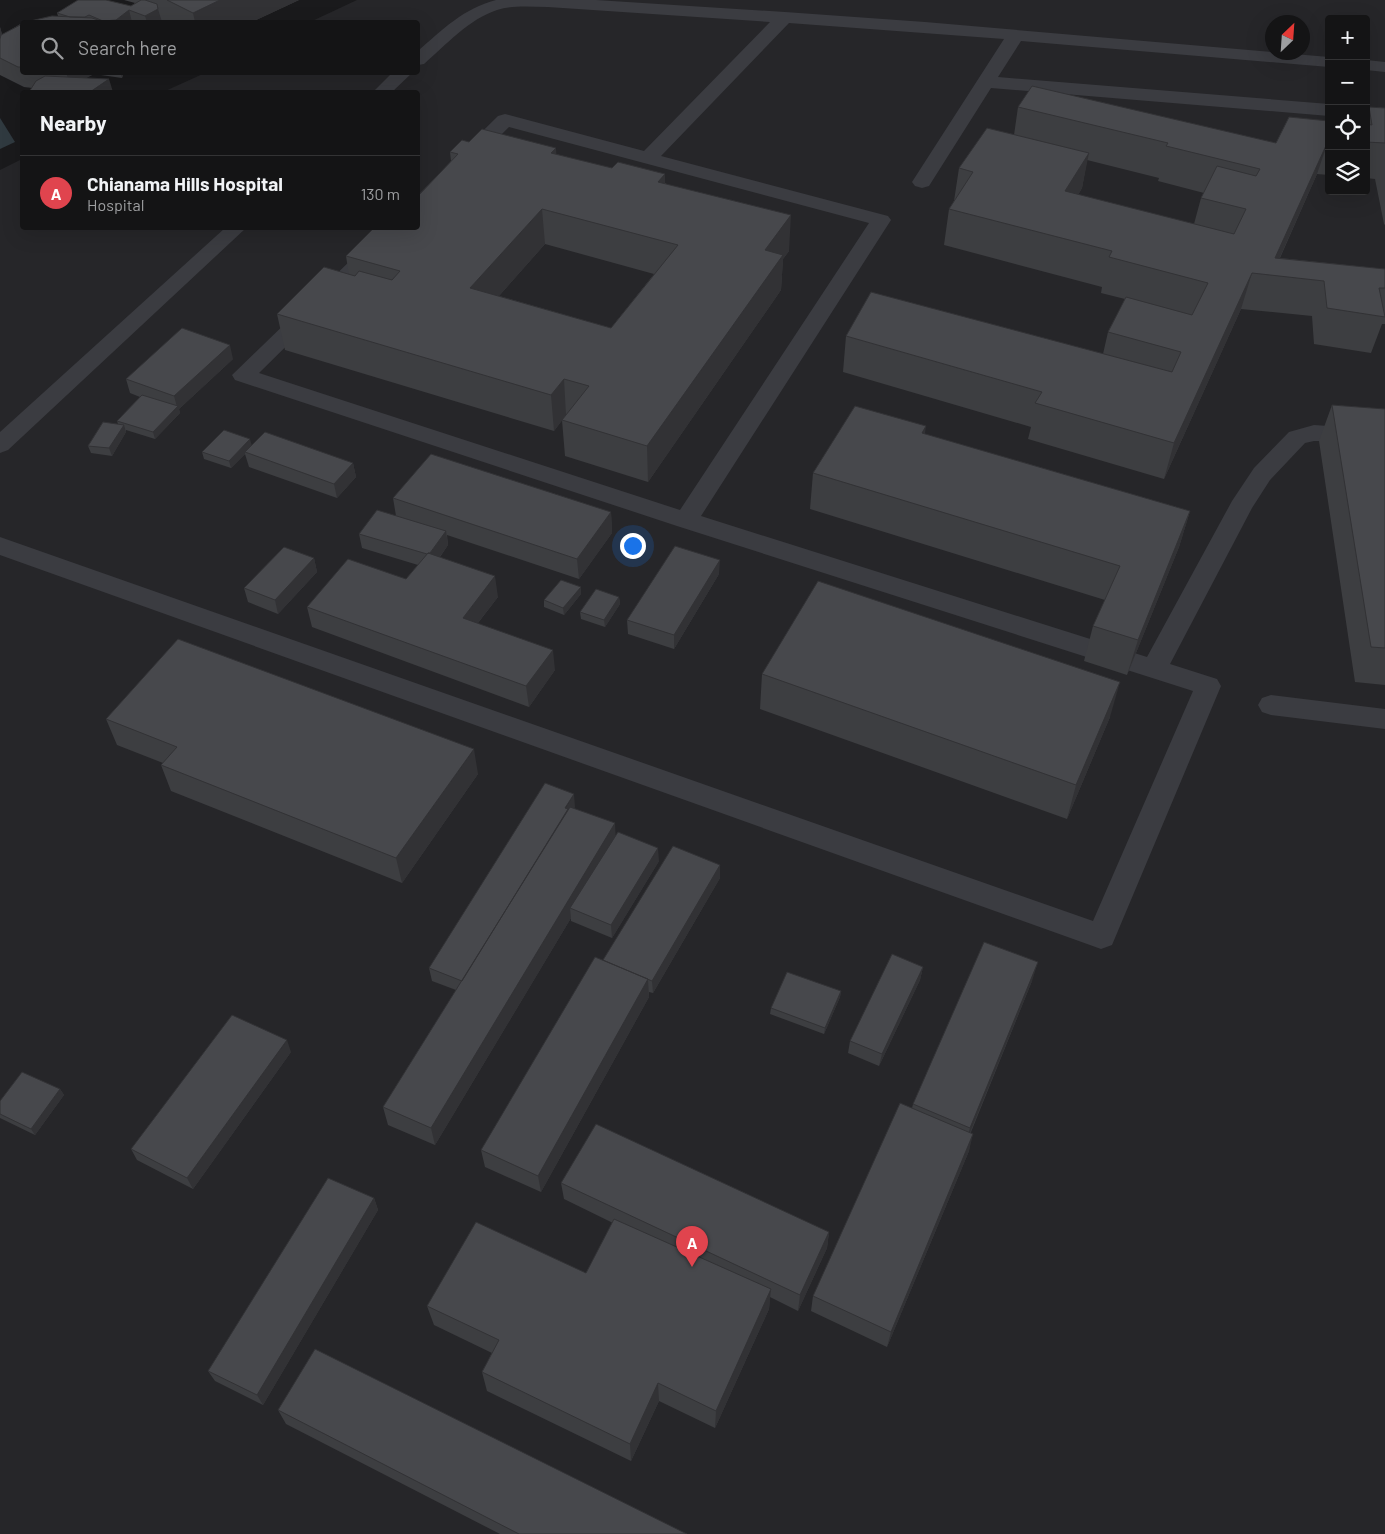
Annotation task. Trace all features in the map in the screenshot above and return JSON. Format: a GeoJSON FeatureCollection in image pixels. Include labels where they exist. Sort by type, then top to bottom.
{"type":"FeatureCollection","features":[{"type":"Feature","properties":{"kind":"lane"},"geometry":{"type":"LineString","coordinates":[[420,58],[468,18],[490,7],[516,3],[548,2],[1016,34],[1325,62]]}},
{"type":"Feature","properties":{"kind":"lane"},"geometry":{"type":"LineString","coordinates":[[648,158],[785,17]]}},
{"type":"Feature","properties":{"kind":"lane"},"geometry":{"type":"LineString","coordinates":[[922,182],[1016,34]]}},
{"type":"Feature","properties":{"kind":"lane"},"geometry":{"type":"LineString","coordinates":[[1370,65],[1385,66]]}},
{"type":"Feature","properties":{"kind":"lane"},"geometry":{"type":"LineString","coordinates":[[384,90],[401,75]]}},
{"type":"Feature","properties":{"kind":"lane"},"geometry":{"type":"LineString","coordinates":[[987,82],[1325,110]]}},
{"type":"Feature","properties":{"kind":"lane"},"geometry":{"type":"LineString","coordinates":[[420,204],[505,120],[881,220],[686,520]]}},
{"type":"Feature","properties":{"kind":"lane"},"geometry":{"type":"LineString","coordinates":[[0,445],[234,230]]}},
{"type":"Feature","properties":{"kind":"lane"},"geometry":{"type":"LineString","coordinates":[[0,546],[1101,936],[1208,686],[686,520],[243,375],[393,230]]}},
{"type":"Feature","properties":{"kind":"lane"},"geometry":{"type":"LineString","coordinates":[[1154,670],[1241,506],[1262,474],[1298,437],[1314,433],[1335,433],[1385,438]]}},
{"type":"Feature","properties":{"kind":"lane"},"geometry":{"type":"LineString","coordinates":[[1272,705],[1385,719]]}},
{"type":"Feature","properties":{"kind":"shaded area"},"geometry":{"type":"Polygon","coordinates":[[[357,0],[1385,0],[1385,1534],[0,1534],[0,170],[20,160],[20,230],[420,230],[420,90],[167,90],[201,75],[420,75],[420,20],[314,20],[357,0]]]}},
{"type":"Feature","properties":{"kind":"shaded area"},"geometry":{"type":"Polygon","coordinates":[[[0,118],[15,142],[0,149],[0,118]]]}},
{"type":"Feature","properties":{"kind":"building"},"geometry":{"type":"Polygon","coordinates":[[[78,0],[106,0],[131,6],[141,0],[145,0],[157,4],[158,9],[145,16],[129,10],[116,20],[101,20],[89,15],[85,17],[70,17],[57,13],[78,0]]]}},
{"type":"Feature","properties":{"kind":"building"},"geometry":{"type":"Polygon","coordinates":[[[167,0],[220,0],[193,13],[167,0]]]}},
{"type":"Feature","properties":{"kind":"building"},"geometry":{"type":"Polygon","coordinates":[[[52,16],[98,20],[35,20],[52,16]]]}},
{"type":"Feature","properties":{"kind":"building"},"geometry":{"type":"Polygon","coordinates":[[[20,25],[20,67],[0,58],[1,35],[20,25]]]}},
{"type":"Feature","properties":{"kind":"building"},"geometry":{"type":"Polygon","coordinates":[[[45,76],[109,79],[93,90],[30,90],[36,81],[45,76]]]}},
{"type":"Feature","properties":{"kind":"building"},"geometry":{"type":"Polygon","coordinates":[[[1032,86],[1276,143],[1289,117],[1325,121],[1325,148],[1275,258],[1385,269],[1385,288],[1379,288],[1385,317],[1327,308],[1324,281],[1252,273],[1174,443],[1035,403],[1042,392],[846,336],[871,292],[1172,372],[1181,352],[1108,332],[1126,297],[1192,315],[1208,283],[1109,257],[1112,251],[949,209],[973,172],[959,168],[987,128],[1089,153],[1065,191],[1234,234],[1246,209],[1201,198],[1217,166],[1256,176],[1260,169],[1166,146],[1168,143],[1018,107],[1032,86]]]}},
{"type":"Feature","properties":{"kind":"building"},"geometry":{"type":"Polygon","coordinates":[[[1370,107],[1385,108],[1385,143],[1370,142],[1370,125],[1372,125],[1370,107]]]}},
{"type":"Feature","properties":{"kind":"building"},"geometry":{"type":"Polygon","coordinates":[[[482,129],[556,148],[551,153],[612,168],[618,162],[665,174],[658,182],[791,215],[765,250],[783,255],[647,446],[562,420],[589,386],[564,379],[551,395],[277,314],[324,267],[355,276],[359,271],[392,280],[400,271],[346,256],[372,230],[420,230],[420,194],[458,154],[450,152],[462,140],[469,142],[482,129]],[[542,209],[470,288],[611,328],[678,245],[542,209]]]}},
{"type":"Feature","properties":{"kind":"building"},"geometry":{"type":"Polygon","coordinates":[[[182,328],[230,345],[174,396],[126,379],[182,328]]]}},
{"type":"Feature","properties":{"kind":"building"},"geometry":{"type":"Polygon","coordinates":[[[142,395],[178,406],[153,432],[117,421],[142,395]]]}},
{"type":"Feature","properties":{"kind":"building"},"geometry":{"type":"Polygon","coordinates":[[[1332,405],[1385,409],[1385,648],[1371,647],[1332,405]]]}},
{"type":"Feature","properties":{"kind":"building"},"geometry":{"type":"Polygon","coordinates":[[[855,406],[926,426],[922,433],[1190,511],[1138,640],[1093,626],[1120,566],[813,473],[855,406]]]}},
{"type":"Feature","properties":{"kind":"building"},"geometry":{"type":"Polygon","coordinates":[[[103,422],[124,425],[109,448],[88,446],[103,422]]]}},
{"type":"Feature","properties":{"kind":"building"},"geometry":{"type":"Polygon","coordinates":[[[224,430],[250,439],[229,461],[202,452],[224,430]]]}},
{"type":"Feature","properties":{"kind":"building"},"geometry":{"type":"Polygon","coordinates":[[[265,432],[353,463],[334,484],[245,452],[265,432]]]}},
{"type":"Feature","properties":{"kind":"building"},"geometry":{"type":"Polygon","coordinates":[[[431,454],[611,512],[577,559],[393,498],[431,454]]]}},
{"type":"Feature","properties":{"kind":"building"},"geometry":{"type":"Polygon","coordinates":[[[377,510],[446,531],[430,553],[427,554],[359,534],[377,510]]]}},
{"type":"Feature","properties":{"kind":"building"},"geometry":{"type":"Polygon","coordinates":[[[675,546],[720,560],[674,635],[627,620],[675,546]]]}},
{"type":"Feature","properties":{"kind":"building"},"geometry":{"type":"Polygon","coordinates":[[[284,547],[314,558],[275,600],[244,588],[284,547]]]}},
{"type":"Feature","properties":{"kind":"building"},"geometry":{"type":"Polygon","coordinates":[[[428,553],[495,576],[463,618],[553,650],[526,686],[307,607],[348,559],[406,579],[428,553]]]}},
{"type":"Feature","properties":{"kind":"building"},"geometry":{"type":"Polygon","coordinates":[[[561,580],[581,587],[563,608],[544,600],[561,580]]]}},
{"type":"Feature","properties":{"kind":"building"},"geometry":{"type":"Polygon","coordinates":[[[818,581],[1120,682],[1076,785],[762,674],[818,581]]]}},
{"type":"Feature","properties":{"kind":"building"},"geometry":{"type":"Polygon","coordinates":[[[596,589],[619,597],[604,620],[580,612],[596,589]]]}},
{"type":"Feature","properties":{"kind":"building"},"geometry":{"type":"Polygon","coordinates":[[[178,639],[474,749],[396,858],[161,765],[177,747],[106,719],[178,639]]]}},
{"type":"Feature","properties":{"kind":"building"},"geometry":{"type":"Polygon","coordinates":[[[545,783],[574,794],[565,808],[568,809],[462,981],[429,968],[545,783]]]}},
{"type":"Feature","properties":{"kind":"building"},"geometry":{"type":"Polygon","coordinates":[[[570,807],[615,823],[431,1128],[383,1107],[570,807]]]}},
{"type":"Feature","properties":{"kind":"building"},"geometry":{"type":"Polygon","coordinates":[[[618,832],[658,848],[611,925],[570,908],[618,832]]]}},
{"type":"Feature","properties":{"kind":"building"},"geometry":{"type":"Polygon","coordinates":[[[673,846],[720,865],[652,981],[603,960],[673,846]]]}},
{"type":"Feature","properties":{"kind":"building"},"geometry":{"type":"Polygon","coordinates":[[[984,942],[1038,962],[970,1128],[913,1104],[984,942]]]}},
{"type":"Feature","properties":{"kind":"building"},"geometry":{"type":"Polygon","coordinates":[[[892,954],[923,967],[882,1054],[850,1041],[892,954]]]}},
{"type":"Feature","properties":{"kind":"building"},"geometry":{"type":"Polygon","coordinates":[[[595,957],[648,979],[538,1176],[481,1150],[595,957]]]}},
{"type":"Feature","properties":{"kind":"building"},"geometry":{"type":"Polygon","coordinates":[[[787,972],[841,991],[825,1028],[771,1008],[787,972]]]}},
{"type":"Feature","properties":{"kind":"building"},"geometry":{"type":"Polygon","coordinates":[[[232,1015],[287,1040],[187,1178],[131,1149],[232,1015]]]}},
{"type":"Feature","properties":{"kind":"building"},"geometry":{"type":"Polygon","coordinates":[[[22,1072],[60,1089],[31,1129],[0,1114],[0,1101],[22,1072]]]}},
{"type":"Feature","properties":{"kind":"building"},"geometry":{"type":"Polygon","coordinates":[[[900,1103],[973,1134],[891,1332],[813,1296],[900,1103]]]}},
{"type":"Feature","properties":{"kind":"building"},"geometry":{"type":"Polygon","coordinates":[[[596,1124],[829,1232],[800,1295],[561,1183],[596,1124]]]}},
{"type":"Feature","properties":{"kind":"building"},"geometry":{"type":"Polygon","coordinates":[[[328,1178],[374,1198],[257,1395],[208,1371],[328,1178]]]}},
{"type":"Feature","properties":{"kind":"building"},"geometry":{"type":"Polygon","coordinates":[[[614,1219],[771,1289],[716,1411],[658,1383],[630,1444],[482,1372],[499,1340],[427,1306],[476,1222],[586,1273],[614,1219]]]}},
{"type":"Feature","properties":{"kind":"building"},"geometry":{"type":"Polygon","coordinates":[[[315,1349],[687,1534],[519,1534],[278,1410],[315,1349]]]}},
{"type":"Feature","properties":{"kind":"place","name":"Chianama Hills Hospital"},"geometry":{"type":"Point","coordinates":[692,1267]}}]}
